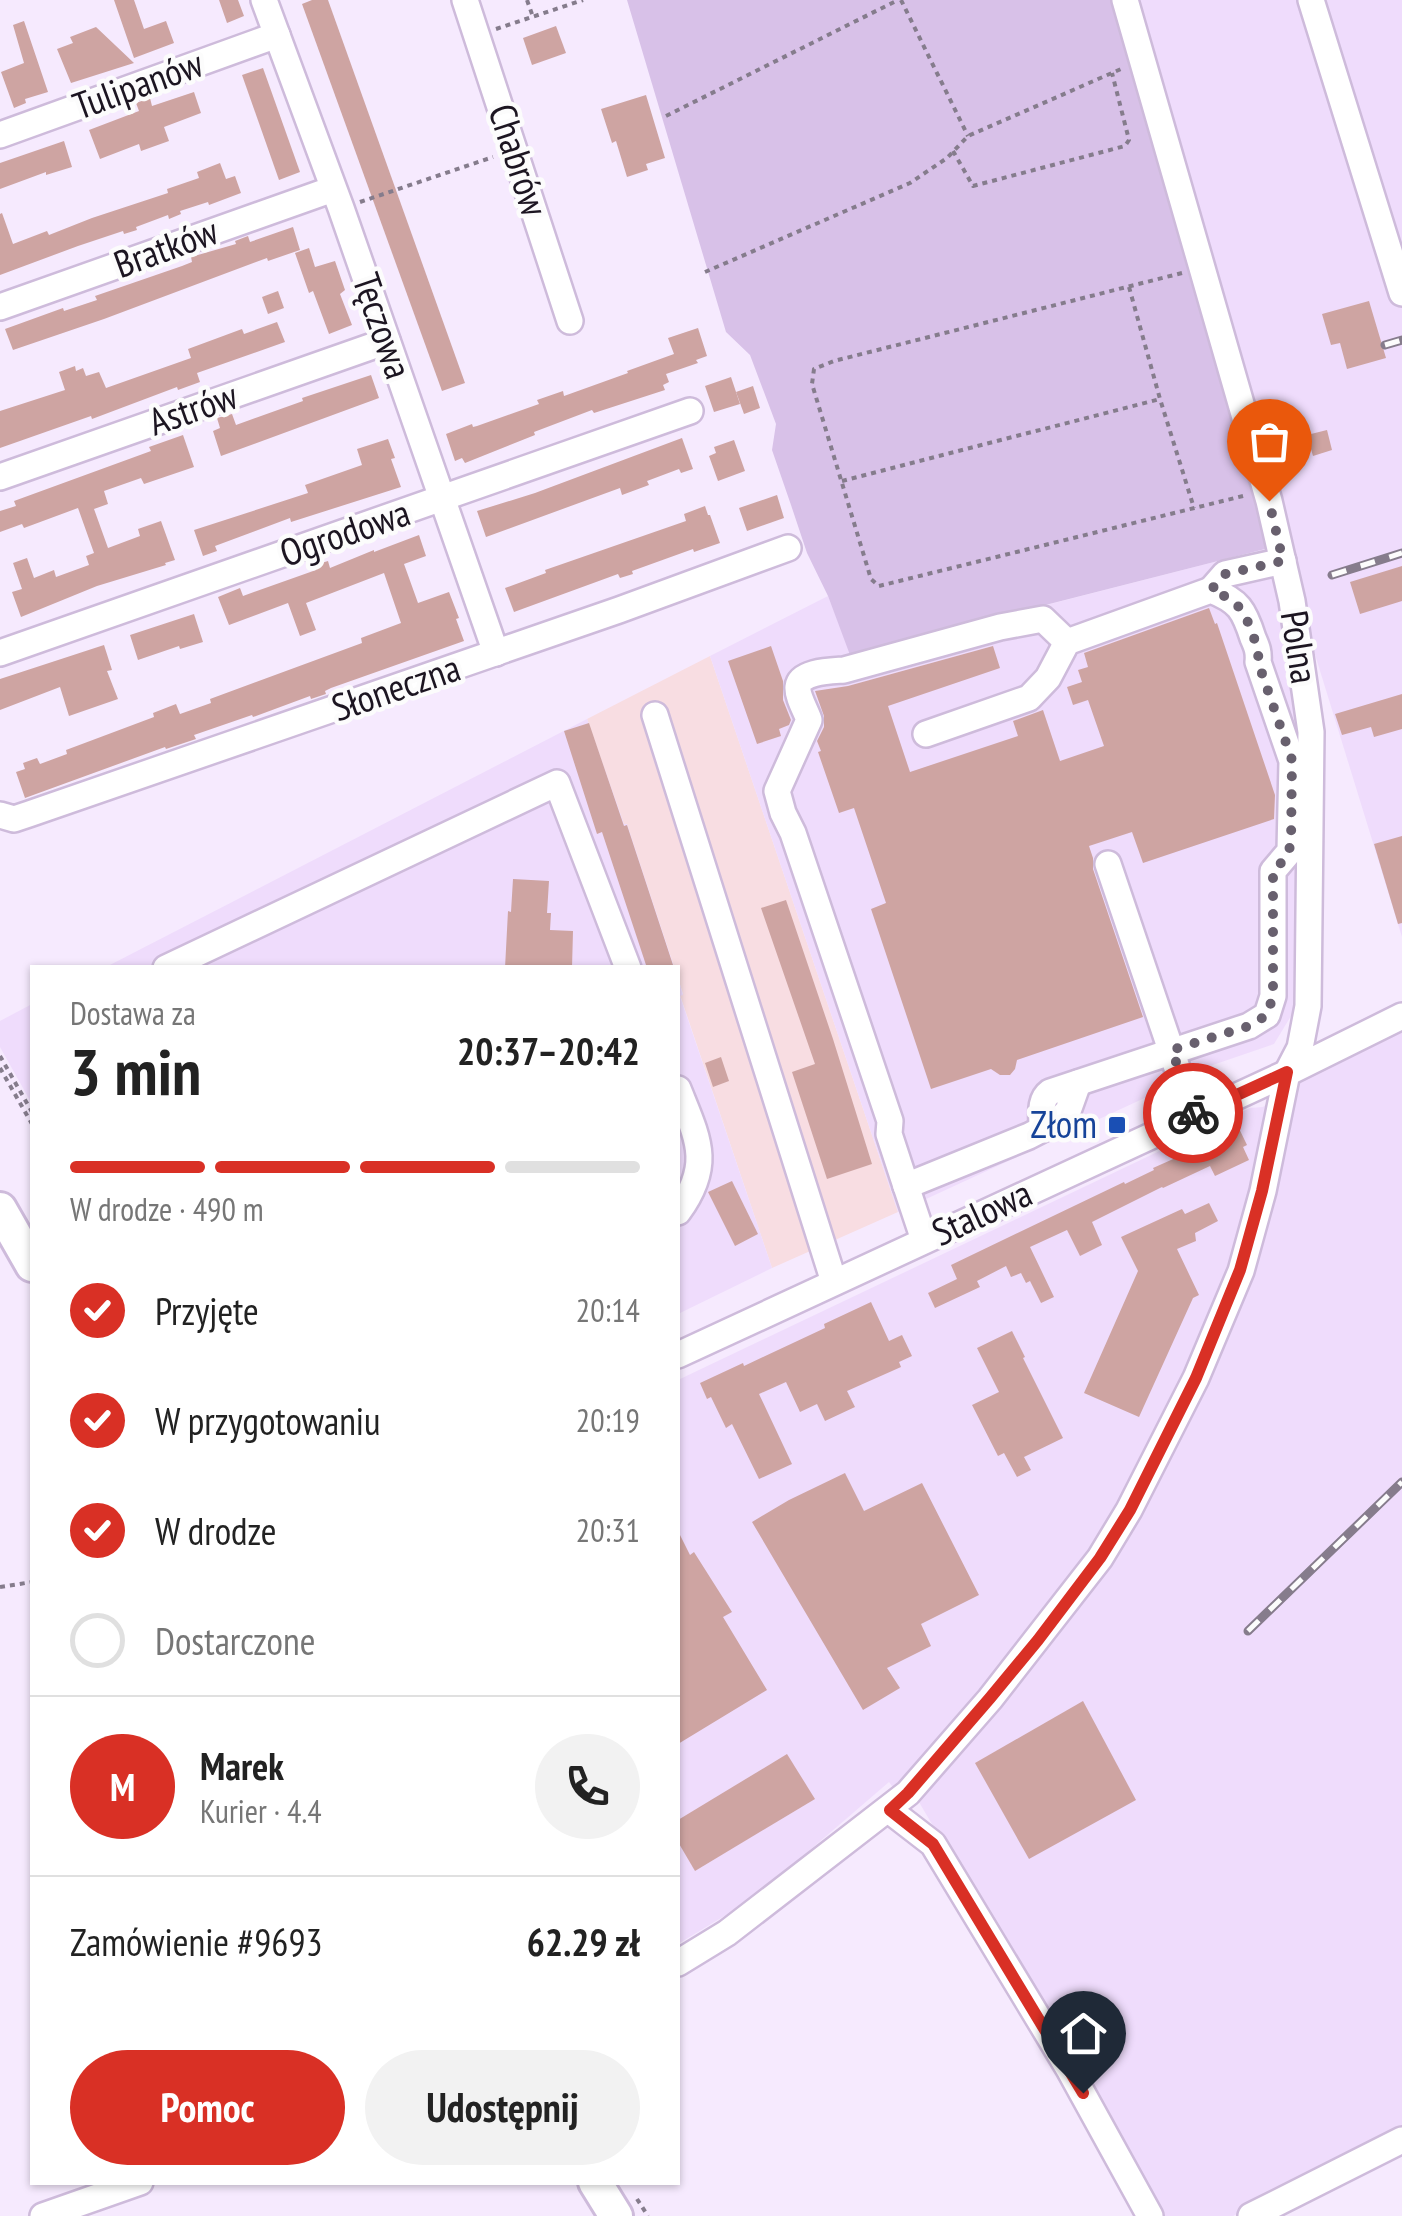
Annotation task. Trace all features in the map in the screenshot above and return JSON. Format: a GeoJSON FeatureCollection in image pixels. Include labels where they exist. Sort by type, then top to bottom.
{"type":"FeatureCollection","features":[{"type":"Feature","properties":{"kind":"main road"},"geometry":{"type":"LineString","coordinates":[[0,1209],[30,1261]]}},
{"type":"Feature","properties":{"kind":"main road"},"geometry":{"type":"LineString","coordinates":[[597,2185],[616,2216]]}},
{"type":"Feature","properties":{"kind":"street","name":"Tęczowa"},"geometry":{"type":"LineString","coordinates":[[264,0],[496,653]]}},
{"type":"Feature","properties":{"kind":"street","name":"Chabrów"},"geometry":{"type":"LineString","coordinates":[[465,0],[570,321]]}},
{"type":"Feature","properties":{"kind":"street","name":"Polna"},"geometry":{"type":"LineString","coordinates":[[680,1962],[727,1933],[908,1793],[1038,1640],[1100,1558],[1130,1510],[1196,1378],[1240,1270],[1262,1191],[1287,1072],[1300,1048],[1308,1006],[1311,732],[1292,601],[1266,490],[1124,0]]}},
{"type":"Feature","properties":{"kind":"street"},"geometry":{"type":"LineString","coordinates":[[1311,0],[1402,294]]}},
{"type":"Feature","properties":{"kind":"street","name":"Tulipanów"},"geometry":{"type":"LineString","coordinates":[[0,134],[277,36]]}},
{"type":"Feature","properties":{"kind":"street","name":"Bratków"},"geometry":{"type":"LineString","coordinates":[[0,308],[337,199]]}},
{"type":"Feature","properties":{"kind":"street","name":"Astrów"},"geometry":{"type":"LineString","coordinates":[[0,477],[387,341]]}},
{"type":"Feature","properties":{"kind":"street","name":"Ogrodowa"},"geometry":{"type":"LineString","coordinates":[[0,653],[690,410]]}},
{"type":"Feature","properties":{"kind":"street","name":"Słoneczna"},"geometry":{"type":"LineString","coordinates":[[1,816],[14,819],[29,814],[788,548]]}},
{"type":"Feature","properties":{"kind":"street"},"geometry":{"type":"LineString","coordinates":[[926,734],[1029,698],[1048,678],[1067,642],[1211,590],[1225,574],[1283,561]]}},
{"type":"Feature","properties":{"kind":"street"},"geometry":{"type":"LineString","coordinates":[[906,1186],[1058,1121],[1068,1111],[1076,1084],[1249,1026],[1267,1015],[1273,996],[1273,871],[1286,858],[1291,844],[1292,760],[1245,614],[1230,598],[1211,590]]}},
{"type":"Feature","properties":{"kind":"street"},"geometry":{"type":"LineString","coordinates":[[924,1240],[889,1134],[890,1121],[793,833],[782,813],[777,791],[808,720],[798,688],[802,679],[822,672],[844,670],[1043,618],[1067,642]]}},
{"type":"Feature","properties":{"kind":"street"},"geometry":{"type":"LineString","coordinates":[[655,715],[834,1282]]}},
{"type":"Feature","properties":{"kind":"street"},"geometry":{"type":"LineString","coordinates":[[180,965],[212,958],[557,783],[627,965]]}},
{"type":"Feature","properties":{"kind":"street"},"geometry":{"type":"LineString","coordinates":[[1108,864],[1193,1115]]}},
{"type":"Feature","properties":{"kind":"street","name":"Stalowa"},"geometry":{"type":"LineString","coordinates":[[680,1354],[1402,1016]]}},
{"type":"Feature","properties":{"kind":"street"},"geometry":{"type":"LineString","coordinates":[[680,1094],[700,1149],[695,1184],[680,1209]]}},
{"type":"Feature","properties":{"kind":"street"},"geometry":{"type":"LineString","coordinates":[[890,1810],[933,1844],[1069,2069],[1150,2216]]}},
{"type":"Feature","properties":{"kind":"street"},"geometry":{"type":"LineString","coordinates":[[1251,2216],[1402,2140]]}},
{"type":"Feature","properties":{"kind":"street"},"geometry":{"type":"LineString","coordinates":[[43,2216],[131,2185]]}},
{"type":"Feature","properties":{"kind":"path"},"geometry":{"type":"LineString","coordinates":[[527,0],[533,17]]}},
{"type":"Feature","properties":{"kind":"path"},"geometry":{"type":"LineString","coordinates":[[477,36],[582,0]]}},
{"type":"Feature","properties":{"kind":"path"},"geometry":{"type":"LineString","coordinates":[[666,116],[899,0],[968,136]]}},
{"type":"Feature","properties":{"kind":"path"},"geometry":{"type":"LineString","coordinates":[[706,272],[910,182],[968,136],[1112,73],[1143,64]]}},
{"type":"Feature","properties":{"kind":"path"},"geometry":{"type":"LineString","coordinates":[[953,151],[973,186],[1125,146],[1129,140],[1112,73]]}},
{"type":"Feature","properties":{"kind":"path"},"geometry":{"type":"LineString","coordinates":[[337,199],[514,150]]}},
{"type":"Feature","properties":{"kind":"path"},"geometry":{"type":"LineString","coordinates":[[1202,268],[834,361],[814,370],[812,384],[871,579],[879,586],[1266,490]]}},
{"type":"Feature","properties":{"kind":"path"},"geometry":{"type":"LineString","coordinates":[[1129,287],[1194,508]]}},
{"type":"Feature","properties":{"kind":"path"},"geometry":{"type":"LineString","coordinates":[[842,481],[1160,399]]}},
{"type":"Feature","properties":{"kind":"path"},"geometry":{"type":"LineString","coordinates":[[0,1056],[30,1108]]}},
{"type":"Feature","properties":{"kind":"path"},"geometry":{"type":"LineString","coordinates":[[0,1068],[30,1120]]}},
{"type":"Feature","properties":{"kind":"path"},"geometry":{"type":"LineString","coordinates":[[0,1587],[30,1582]]}},
{"type":"Feature","properties":{"kind":"shaded area"},"geometry":{"type":"Polygon","coordinates":[[[627,0],[1112,0],[1269,548],[850,655],[807,553],[772,450],[776,424],[750,355],[726,332],[627,0]]]}},
{"type":"Feature","properties":{"kind":"shaded area"},"geometry":{"type":"Polygon","coordinates":[[[1136,0],[1402,0],[1402,937],[1313,648],[1293,541],[1136,0]]]}},
{"type":"Feature","properties":{"kind":"shaded area"},"geometry":{"type":"Polygon","coordinates":[[[1269,548],[1298,720],[1294,1011],[1274,1044],[1204,1068],[898,1212],[710,656],[828,596],[851,655],[1269,548]]]}},
{"type":"Feature","properties":{"kind":"shaded area"},"geometry":{"type":"Polygon","coordinates":[[[710,656],[898,1212],[772,1268],[680,995],[680,965],[673,965],[587,719],[710,656]]]}},
{"type":"Feature","properties":{"kind":"shaded area"},"geometry":{"type":"Polygon","coordinates":[[[587,719],[673,965],[110,965],[587,719]]]}},
{"type":"Feature","properties":{"kind":"shaded area"},"geometry":{"type":"Polygon","coordinates":[[[680,996],[772,1268],[680,1313],[680,996]]]}},
{"type":"Feature","properties":{"kind":"shaded area"},"geometry":{"type":"Polygon","coordinates":[[[30,1005],[30,1100],[0,1047],[0,1021],[30,1005]]]}},
{"type":"Feature","properties":{"kind":"shaded area"},"geometry":{"type":"Polygon","coordinates":[[[1402,1032],[1402,2129],[1233,2216],[1163,2216],[916,1797],[894,1789],[889,1782],[754,1898],[680,1943],[680,1379],[1250,1108],[1263,1107],[1292,1084],[1402,1032]]]}},
{"type":"Feature","properties":{"kind":"building"},"geometry":{"type":"Polygon","coordinates":[[[114,0],[134,0],[144,29],[166,21],[174,43],[134,58],[114,0]]]}},
{"type":"Feature","properties":{"kind":"building"},"geometry":{"type":"Polygon","coordinates":[[[219,0],[238,0],[244,16],[227,23],[219,0]]]}},
{"type":"Feature","properties":{"kind":"building"},"geometry":{"type":"Polygon","coordinates":[[[328,0],[465,383],[442,391],[302,4],[328,0]]]}},
{"type":"Feature","properties":{"kind":"building"},"geometry":{"type":"Polygon","coordinates":[[[24,21],[48,92],[25,99],[26,103],[14,108],[1,72],[24,63],[13,25],[24,21]]]}},
{"type":"Feature","properties":{"kind":"building"},"geometry":{"type":"Polygon","coordinates":[[[556,26],[566,53],[532,65],[523,38],[556,26]]]}},
{"type":"Feature","properties":{"kind":"building"},"geometry":{"type":"Polygon","coordinates":[[[96,27],[134,63],[71,83],[57,49],[73,43],[70,37],[96,27]]]}},
{"type":"Feature","properties":{"kind":"building"},"geometry":{"type":"Polygon","coordinates":[[[263,68],[300,172],[279,180],[242,75],[263,68]]]}},
{"type":"Feature","properties":{"kind":"building"},"geometry":{"type":"Polygon","coordinates":[[[194,92],[201,113],[164,127],[169,141],[141,151],[139,144],[100,159],[89,130],[139,111],[136,103],[150,98],[152,106],[194,92]]]}},
{"type":"Feature","properties":{"kind":"building"},"geometry":{"type":"Polygon","coordinates":[[[646,95],[665,158],[646,164],[648,170],[627,177],[601,109],[646,95]]]}},
{"type":"Feature","properties":{"kind":"building"},"geometry":{"type":"Polygon","coordinates":[[[64,141],[72,167],[0,189],[0,163],[64,141]]]}},
{"type":"Feature","properties":{"kind":"building"},"geometry":{"type":"Polygon","coordinates":[[[220,163],[226,179],[235,176],[241,193],[0,275],[0,214],[13,244],[168,193],[167,189],[199,178],[197,172],[220,163]]]}},
{"type":"Feature","properties":{"kind":"building"},"geometry":{"type":"Polygon","coordinates":[[[293,227],[300,250],[268,261],[267,258],[13,350],[5,329],[97,300],[95,296],[182,266],[192,262],[191,257],[236,244],[235,241],[248,236],[250,242],[293,227]]]}},
{"type":"Feature","properties":{"kind":"building"},"geometry":{"type":"Polygon","coordinates":[[[309,248],[315,267],[335,261],[345,290],[340,294],[352,325],[329,334],[295,253],[309,248]]]}},
{"type":"Feature","properties":{"kind":"building"},"geometry":{"type":"Polygon","coordinates":[[[278,291],[284,308],[268,314],[262,297],[278,291]]]}},
{"type":"Feature","properties":{"kind":"building"},"geometry":{"type":"Polygon","coordinates":[[[1369,301],[1386,358],[1347,369],[1340,343],[1331,345],[1322,314],[1369,301]]]}},
{"type":"Feature","properties":{"kind":"building"},"geometry":{"type":"Polygon","coordinates":[[[277,322],[285,342],[197,373],[200,382],[0,448],[0,411],[65,390],[59,372],[75,366],[76,371],[83,368],[86,376],[99,372],[106,388],[191,358],[188,349],[242,329],[244,334],[277,322]]]}},
{"type":"Feature","properties":{"kind":"building"},"geometry":{"type":"Polygon","coordinates":[[[698,328],[707,356],[666,374],[669,382],[663,385],[665,390],[594,413],[592,410],[465,463],[462,458],[455,461],[446,434],[539,404],[537,400],[563,391],[564,396],[674,354],[668,338],[698,328]]]}},
{"type":"Feature","properties":{"kind":"building"},"geometry":{"type":"Polygon","coordinates":[[[371,375],[379,398],[221,456],[213,431],[220,428],[217,418],[232,414],[236,425],[371,375]]]}},
{"type":"Feature","properties":{"kind":"building"},"geometry":{"type":"Polygon","coordinates":[[[731,377],[740,404],[714,412],[705,386],[731,377]]]}},
{"type":"Feature","properties":{"kind":"building"},"geometry":{"type":"Polygon","coordinates":[[[753,386],[760,408],[744,414],[736,392],[753,386]]]}},
{"type":"Feature","properties":{"kind":"building"},"geometry":{"type":"Polygon","coordinates":[[[1327,430],[1332,450],[1313,456],[1307,435],[1327,430]]]}},
{"type":"Feature","properties":{"kind":"building"},"geometry":{"type":"Polygon","coordinates":[[[183,435],[194,467],[144,484],[141,478],[104,491],[108,504],[94,509],[108,548],[140,536],[138,529],[161,521],[175,560],[21,617],[12,592],[22,589],[13,563],[27,558],[34,578],[54,570],[56,577],[89,565],[86,556],[94,553],[78,508],[24,528],[22,524],[0,532],[0,511],[16,506],[14,501],[151,451],[149,447],[183,435]]]}},
{"type":"Feature","properties":{"kind":"building"},"geometry":{"type":"Polygon","coordinates":[[[682,438],[693,469],[681,473],[679,469],[622,495],[620,488],[486,537],[477,511],[682,438]]]}},
{"type":"Feature","properties":{"kind":"building"},"geometry":{"type":"Polygon","coordinates":[[[388,439],[401,487],[291,522],[290,518],[215,546],[217,551],[203,556],[194,530],[308,493],[305,485],[362,465],[357,449],[388,439]]]}},
{"type":"Feature","properties":{"kind":"building"},"geometry":{"type":"Polygon","coordinates":[[[734,440],[745,471],[718,481],[709,456],[716,453],[714,447],[734,440]]]}},
{"type":"Feature","properties":{"kind":"building"},"geometry":{"type":"Polygon","coordinates":[[[777,495],[784,518],[747,531],[739,508],[777,495]]]}},
{"type":"Feature","properties":{"kind":"building"},"geometry":{"type":"Polygon","coordinates":[[[705,506],[720,543],[694,552],[693,549],[620,578],[618,574],[514,612],[505,588],[686,521],[684,514],[705,506]]]}},
{"type":"Feature","properties":{"kind":"building"},"geometry":{"type":"Polygon","coordinates":[[[419,535],[426,556],[404,564],[418,603],[449,592],[464,641],[331,688],[326,694],[194,735],[196,739],[25,798],[16,772],[25,769],[23,763],[37,758],[40,764],[67,754],[66,750],[154,717],[153,713],[176,704],[180,714],[211,703],[210,699],[362,643],[361,638],[401,623],[384,573],[306,603],[316,630],[300,636],[288,603],[229,625],[218,597],[240,588],[243,596],[316,570],[315,565],[328,561],[330,568],[419,535]]]}},
{"type":"Feature","properties":{"kind":"building"},"geometry":{"type":"Polygon","coordinates":[[[1402,566],[1402,601],[1360,614],[1350,582],[1402,566]]]}},
{"type":"Feature","properties":{"kind":"building"},"geometry":{"type":"Polygon","coordinates":[[[1209,608],[1275,795],[1274,819],[1143,863],[1132,832],[1089,846],[1093,869],[1143,1017],[1017,1060],[1010,1075],[1000,1075],[991,1069],[931,1089],[871,909],[886,903],[854,808],[839,813],[818,752],[824,716],[815,691],[848,686],[993,646],[1000,668],[888,706],[910,772],[1018,736],[1013,721],[1043,710],[1060,761],[1104,746],[1088,700],[1073,705],[1067,687],[1082,682],[1078,670],[1088,667],[1084,653],[1209,608]]]}},
{"type":"Feature","properties":{"kind":"building"},"geometry":{"type":"Polygon","coordinates":[[[194,614],[203,642],[138,660],[130,635],[194,614]]]}},
{"type":"Feature","properties":{"kind":"building"},"geometry":{"type":"Polygon","coordinates":[[[104,645],[112,670],[107,671],[118,699],[69,716],[60,687],[0,710],[0,679],[104,645]]]}},
{"type":"Feature","properties":{"kind":"building"},"geometry":{"type":"Polygon","coordinates":[[[771,646],[791,720],[779,729],[781,736],[757,744],[728,661],[771,646]]]}},
{"type":"Feature","properties":{"kind":"building"},"geometry":{"type":"Polygon","coordinates":[[[1402,694],[1402,729],[1374,737],[1371,727],[1342,735],[1335,714],[1402,694]]]}},
{"type":"Feature","properties":{"kind":"building"},"geometry":{"type":"Polygon","coordinates":[[[589,723],[673,965],[646,965],[564,731],[589,723]]]}},
{"type":"Feature","properties":{"kind":"building"},"geometry":{"type":"Polygon","coordinates":[[[1402,836],[1402,923],[1398,924],[1374,844],[1402,836]]]}},
{"type":"Feature","properties":{"kind":"building"},"geometry":{"type":"Polygon","coordinates":[[[513,879],[549,881],[550,930],[573,931],[572,965],[505,965],[508,911],[511,912],[513,879]]]}},
{"type":"Feature","properties":{"kind":"building"},"geometry":{"type":"Polygon","coordinates":[[[786,900],[872,1164],[827,1179],[792,1072],[815,1064],[761,908],[786,900]]]}},
{"type":"Feature","properties":{"kind":"building"},"geometry":{"type":"Polygon","coordinates":[[[721,1057],[729,1081],[713,1087],[705,1063],[721,1057]]]}},
{"type":"Feature","properties":{"kind":"building"},"geometry":{"type":"Polygon","coordinates":[[[1233,1116],[1247,1145],[1243,1147],[1249,1160],[1215,1176],[1210,1166],[1092,1222],[1102,1245],[1080,1256],[1067,1230],[1030,1247],[1054,1297],[1041,1303],[1030,1281],[1026,1283],[1021,1273],[1011,1277],[1006,1266],[977,1281],[980,1287],[935,1308],[928,1293],[957,1279],[951,1265],[1154,1170],[1180,1156],[1174,1143],[1233,1116]]]}},
{"type":"Feature","properties":{"kind":"building"},"geometry":{"type":"Polygon","coordinates":[[[732,1181],[758,1234],[735,1246],[708,1192],[732,1181]]]}},
{"type":"Feature","properties":{"kind":"building"},"geometry":{"type":"Polygon","coordinates":[[[1209,1203],[1218,1221],[1195,1233],[1196,1241],[1177,1249],[1199,1295],[1193,1298],[1139,1417],[1084,1393],[1138,1271],[1121,1237],[1182,1209],[1185,1214],[1209,1203]]]}},
{"type":"Feature","properties":{"kind":"building"},"geometry":{"type":"Polygon","coordinates":[[[871,1302],[889,1341],[902,1335],[912,1356],[899,1362],[901,1367],[847,1391],[855,1407],[825,1421],[817,1404],[800,1412],[786,1382],[759,1394],[792,1464],[759,1479],[732,1424],[726,1428],[700,1383],[825,1328],[824,1324],[871,1302]]]}},
{"type":"Feature","properties":{"kind":"building"},"geometry":{"type":"Polygon","coordinates":[[[1012,1331],[1063,1438],[1024,1457],[1031,1470],[1017,1477],[1004,1453],[998,1456],[972,1405],[999,1392],[977,1348],[1012,1331]]]}},
{"type":"Feature","properties":{"kind":"building"},"geometry":{"type":"Polygon","coordinates":[[[845,1473],[864,1511],[922,1483],[979,1595],[921,1624],[931,1646],[887,1668],[900,1688],[863,1710],[752,1522],[845,1473]]]}},
{"type":"Feature","properties":{"kind":"building"},"geometry":{"type":"Polygon","coordinates":[[[680,1535],[732,1612],[723,1617],[767,1690],[680,1743],[680,1535]]]}},
{"type":"Feature","properties":{"kind":"building"},"geometry":{"type":"Polygon","coordinates":[[[1083,1701],[1136,1800],[1029,1859],[975,1763],[1083,1701]]]}},
{"type":"Feature","properties":{"kind":"building"},"geometry":{"type":"Polygon","coordinates":[[[787,1754],[815,1799],[695,1871],[680,1845],[680,1819],[787,1754]]]}},
{"type":"Feature","properties":{"kind":"railway"},"geometry":{"type":"LineString","coordinates":[[1385,345],[1402,340]]}},
{"type":"Feature","properties":{"kind":"railway"},"geometry":{"type":"LineString","coordinates":[[1332,575],[1402,553]]}},
{"type":"Feature","properties":{"kind":"railway"},"geometry":{"type":"LineString","coordinates":[[1248,1631],[1402,1482]]}},
{"type":"Feature","properties":{"kind":"way so far"},"geometry":{"type":"LineString","coordinates":[[1193,1113],[1172,1050],[1249,1026],[1267,1015],[1273,996],[1273,871],[1290,851],[1292,760],[1245,614],[1230,598],[1211,590],[1225,574],[1283,561],[1269,501]]}},
{"type":"Feature","properties":{"kind":"place","name":"Złom"},"geometry":{"type":"Point","coordinates":[1117,1125]}},
{"type":"Feature","properties":{"kind":"route"},"geometry":{"type":"LineString","coordinates":[[1083,2093],[933,1844],[890,1810],[990,1698],[1100,1558],[1130,1510],[1218,1330],[1253,1231],[1287,1072],[1193,1113]]}}]}
